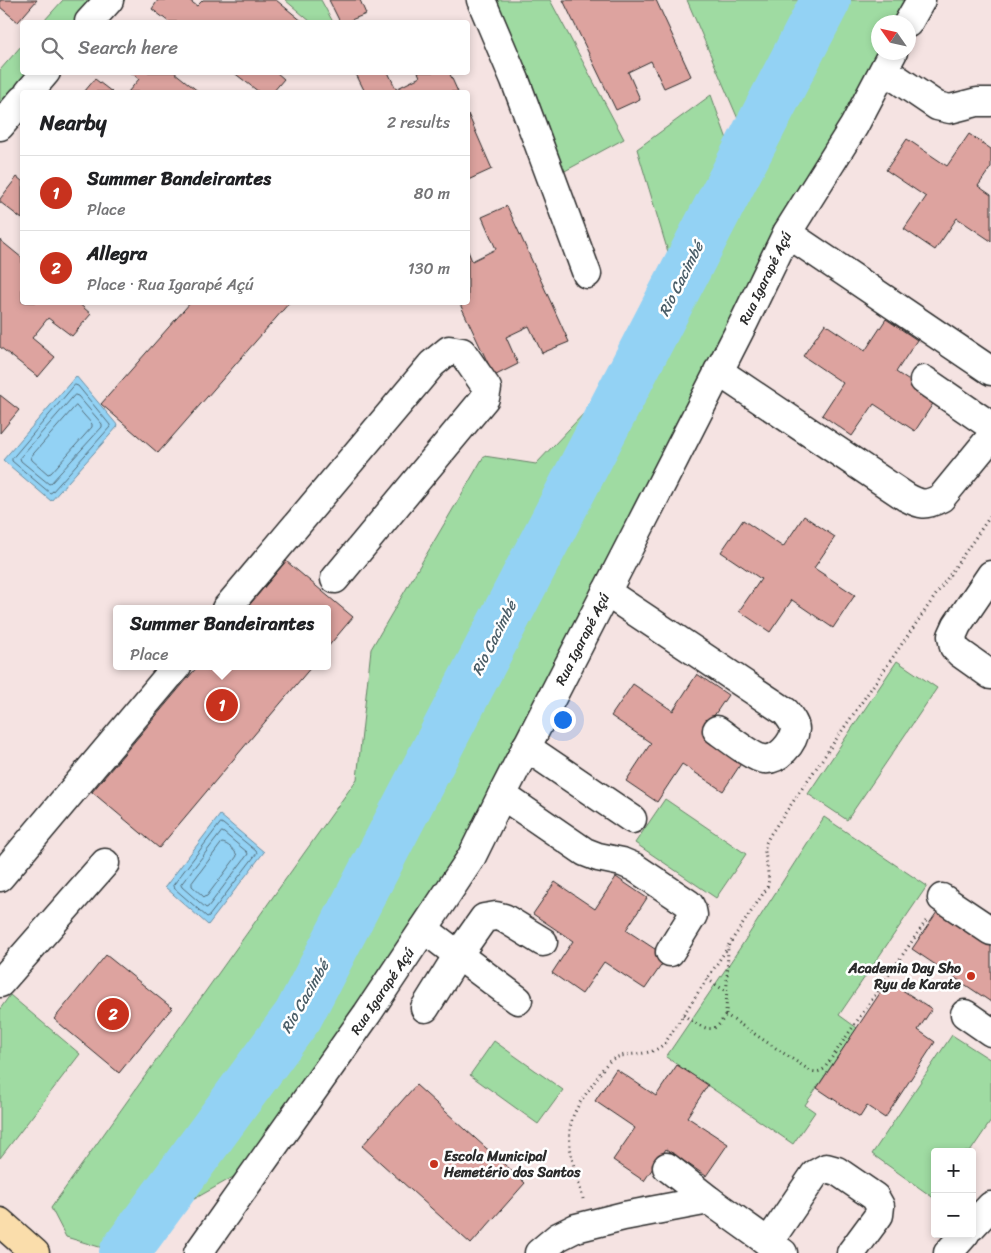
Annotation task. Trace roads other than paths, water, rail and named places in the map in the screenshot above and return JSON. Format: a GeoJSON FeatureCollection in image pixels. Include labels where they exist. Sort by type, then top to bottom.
{"type":"FeatureCollection","features":[{"type":"Feature","properties":{"kind":"main road"},"geometry":{"type":"LineString","coordinates":[[0,1222],[35,1253]]}},
{"type":"Feature","properties":{"kind":"street"},"geometry":{"type":"LineString","coordinates":[[91,20],[109,0]]}},
{"type":"Feature","properties":{"kind":"street"},"geometry":{"type":"LineString","coordinates":[[481,0],[515,80],[587,274]]}},
{"type":"Feature","properties":{"kind":"street"},"geometry":{"type":"LineString","coordinates":[[913,15],[921,0]]}},
{"type":"Feature","properties":{"kind":"street"},"geometry":{"type":"LineString","coordinates":[[889,61],[937,106],[950,109],[977,102],[991,102]]}},
{"type":"Feature","properties":{"kind":"street","name":"Rua Igarapé Açú"},"geometry":{"type":"LineString","coordinates":[[198,1253],[367,1014],[471,858],[744,322],[787,232],[854,126],[889,61]]}},
{"type":"Feature","properties":{"kind":"street"},"geometry":{"type":"LineString","coordinates":[[31,90],[43,75]]}},
{"type":"Feature","properties":{"kind":"street"},"geometry":{"type":"LineString","coordinates":[[0,126],[20,102]]}},
{"type":"Feature","properties":{"kind":"street"},"geometry":{"type":"LineString","coordinates":[[787,232],[991,371]]}},
{"type":"Feature","properties":{"kind":"street"},"geometry":{"type":"LineString","coordinates":[[229,605],[432,364],[449,350],[462,352],[487,388],[485,398],[335,579]]}},
{"type":"Feature","properties":{"kind":"street"},"geometry":{"type":"LineString","coordinates":[[718,371],[917,503],[930,503],[941,498],[991,437]]}},
{"type":"Feature","properties":{"kind":"street"},"geometry":{"type":"LineString","coordinates":[[924,380],[991,426]]}},
{"type":"Feature","properties":{"kind":"street"},"geometry":{"type":"LineString","coordinates":[[990,672],[960,654],[954,647],[952,636],[957,625],[991,575]]}},
{"type":"Feature","properties":{"kind":"street"},"geometry":{"type":"LineString","coordinates":[[606,592],[786,712],[795,728],[790,742],[780,754],[772,759],[763,759],[755,756],[717,730]]}},
{"type":"Feature","properties":{"kind":"street"},"geometry":{"type":"LineString","coordinates":[[0,876],[175,670]]}},
{"type":"Feature","properties":{"kind":"street"},"geometry":{"type":"LineString","coordinates":[[526,747],[632,819]]}},
{"type":"Feature","properties":{"kind":"street"},"geometry":{"type":"LineString","coordinates":[[502,795],[585,852],[634,867],[689,904],[693,915],[670,952]]}},
{"type":"Feature","properties":{"kind":"street"},"geometry":{"type":"LineString","coordinates":[[0,983],[105,862]]}},
{"type":"Feature","properties":{"kind":"street"},"geometry":{"type":"LineString","coordinates":[[942,898],[991,931]]}},
{"type":"Feature","properties":{"kind":"street"},"geometry":{"type":"LineString","coordinates":[[425,1008],[484,918],[496,916],[504,918],[543,942]]}},
{"type":"Feature","properties":{"kind":"street"},"geometry":{"type":"LineString","coordinates":[[424,929],[518,1000]]}},
{"type":"Feature","properties":{"kind":"street"},"geometry":{"type":"LineString","coordinates":[[965,1014],[991,1032]]}},
{"type":"Feature","properties":{"kind":"street"},"geometry":{"type":"LineString","coordinates":[[667,1167],[775,1248],[815,1174],[826,1168],[837,1170],[875,1197],[880,1206],[879,1215],[851,1253]]}},
{"type":"Feature","properties":{"kind":"street"},"geometry":{"type":"LineString","coordinates":[[539,1253],[558,1237],[576,1228],[624,1216],[709,1200]]}},
{"type":"Feature","properties":{"kind":"street"},"geometry":{"type":"LineString","coordinates":[[976,1222],[991,1206]]}},
{"type":"Feature","properties":{"kind":"street"},"geometry":{"type":"LineString","coordinates":[[948,1253],[961,1238]]}},
{"type":"Feature","properties":{"kind":"water"},"geometry":{"type":"Polygon","coordinates":[[[76,376],[118,426],[51,501],[3,460],[76,376]]]}},
{"type":"Feature","properties":{"kind":"water"},"geometry":{"type":"Polygon","coordinates":[[[220,815],[264,852],[208,925],[165,887],[220,815]]]}},
{"type":"Feature","properties":{"kind":"waterway","name":"Rio Cacimbé"},"geometry":{"type":"LineString","coordinates":[[124,1253],[298,1016],[826,0]]}},
{"type":"Feature","properties":{"kind":"place","name":"Summer Bandeirantes"},"geometry":{"type":"Point","coordinates":[222,705]}},
{"type":"Feature","properties":{"kind":"place","name":"Academia Day Sho Ryu de Karate"},"geometry":{"type":"Point","coordinates":[971,976]}},
{"type":"Feature","properties":{"kind":"place","name":"Allegra"},"geometry":{"type":"Point","coordinates":[113,1014]}},
{"type":"Feature","properties":{"kind":"place","name":"Escola Municipal Hemetério dos Santos"},"geometry":{"type":"Point","coordinates":[434,1164]}}]}
